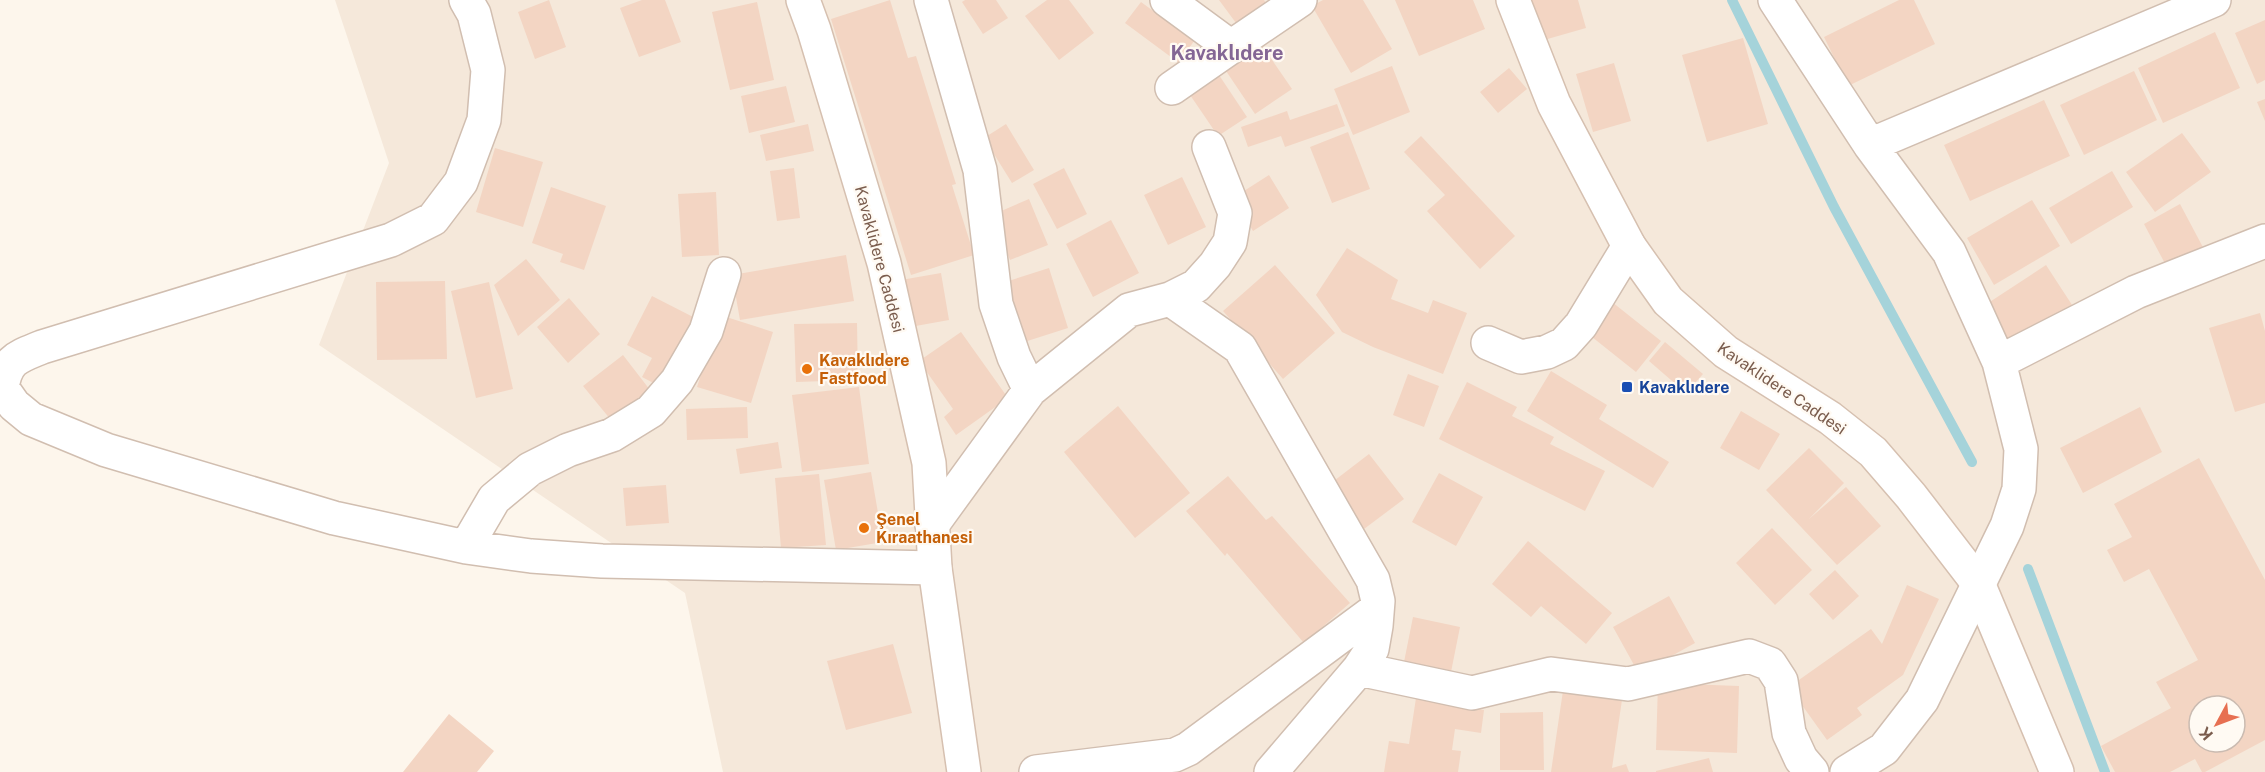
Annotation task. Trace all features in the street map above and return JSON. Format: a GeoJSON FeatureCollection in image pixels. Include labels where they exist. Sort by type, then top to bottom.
{"type":"FeatureCollection","features":[{"type":"Feature","properties":{"kind":"street"},"geometry":{"type":"LineString","coordinates":[[466,0],[474,14],[488,70],[484,120],[461,182],[434,219],[391,240],[42,347],[18,357],[4,371],[2,387],[14,405],[31,419],[106,450],[334,518],[466,547],[531,556],[602,561],[935,568]]}},
{"type":"Feature","properties":{"kind":"street","name":"Kavaklidere Caddesi"},"geometry":{"type":"LineString","coordinates":[[804,0],[884,263],[929,463],[935,568],[964,772]]}},
{"type":"Feature","properties":{"kind":"street"},"geometry":{"type":"LineString","coordinates":[[931,0],[980,170],[996,304],[1014,357],[1030,390]]}},
{"type":"Feature","properties":{"kind":"street"},"geometry":{"type":"LineString","coordinates":[[1167,0],[1231,47]]}},
{"type":"Feature","properties":{"kind":"street"},"geometry":{"type":"LineString","coordinates":[[1172,88],[1300,0]]}},
{"type":"Feature","properties":{"kind":"street","name":"Kavaklidere Caddesi"},"geometry":{"type":"LineString","coordinates":[[1513,0],[1554,104],[1629,246],[1668,301],[1726,352],[1830,418],[1873,452],[1911,496],[1978,583],[2057,772]]}},
{"type":"Feature","properties":{"kind":"street"},"geometry":{"type":"LineString","coordinates":[[1775,0],[1870,145],[1949,252],[1999,362],[2021,449],[2019,489],[2007,526],[1922,700],[1884,749],[1847,772]]}},
{"type":"Feature","properties":{"kind":"street"},"geometry":{"type":"LineString","coordinates":[[1870,145],[2161,9],[2214,0]]}},
{"type":"Feature","properties":{"kind":"street"},"geometry":{"type":"LineString","coordinates":[[932,525],[1030,390],[1129,310],[1170,299],[1196,286],[1215,265],[1230,242],[1235,213],[1209,147]]}},
{"type":"Feature","properties":{"kind":"street"},"geometry":{"type":"LineString","coordinates":[[1999,362],[2136,292],[2265,241]]}},
{"type":"Feature","properties":{"kind":"street"},"geometry":{"type":"LineString","coordinates":[[1488,343],[1521,357],[1547,352],[1564,344],[1581,325],[1629,246]]}},
{"type":"Feature","properties":{"kind":"street"},"geometry":{"type":"LineString","coordinates":[[466,547],[494,499],[530,469],[568,450],[612,435],[651,411],[677,381],[706,331],[724,274]]}},
{"type":"Feature","properties":{"kind":"street"},"geometry":{"type":"LineString","coordinates":[[1170,299],[1240,348],[1373,580],[1377,609],[1372,649],[1359,669],[1272,772]]}},
{"type":"Feature","properties":{"kind":"street"},"geometry":{"type":"LineString","coordinates":[[1036,772],[1175,755],[1188,749],[1377,609]]}},
{"type":"Feature","properties":{"kind":"street"},"geometry":{"type":"LineString","coordinates":[[1359,669],[1472,693],[1551,674],[1628,684],[1749,656],[1770,664],[1780,681],[1789,733],[1801,759],[1812,772]]}},
{"type":"Feature","properties":{"kind":"shaded area"},"geometry":{"type":"Polygon","coordinates":[[[335,0],[2265,0],[2265,772],[723,772],[685,593],[319,345],[389,163],[335,0]]]}},
{"type":"Feature","properties":{"kind":"building"},"geometry":{"type":"Polygon","coordinates":[[[549,0],[566,47],[535,59],[518,12],[549,0]]]}},
{"type":"Feature","properties":{"kind":"building"},"geometry":{"type":"Polygon","coordinates":[[[642,0],[665,0],[681,42],[639,57],[620,8],[642,0]]]}},
{"type":"Feature","properties":{"kind":"building"},"geometry":{"type":"Polygon","coordinates":[[[890,0],[908,58],[916,56],[956,184],[952,185],[974,255],[911,275],[831,19],[890,0]]]}},
{"type":"Feature","properties":{"kind":"building"},"geometry":{"type":"Polygon","coordinates":[[[965,0],[996,0],[1008,18],[983,34],[962,2],[965,0]]]}},
{"type":"Feature","properties":{"kind":"building"},"geometry":{"type":"Polygon","coordinates":[[[1047,0],[1069,0],[1094,33],[1059,60],[1025,16],[1047,0]]]}},
{"type":"Feature","properties":{"kind":"building"},"geometry":{"type":"Polygon","coordinates":[[[1219,0],[1264,0],[1268,6],[1239,27],[1219,0]]]}},
{"type":"Feature","properties":{"kind":"building"},"geometry":{"type":"Polygon","coordinates":[[[1323,0],[1363,0],[1392,49],[1351,73],[1312,6],[1323,0]]]}},
{"type":"Feature","properties":{"kind":"building"},"geometry":{"type":"Polygon","coordinates":[[[1395,0],[1473,0],[1485,29],[1419,56],[1395,0]]]}},
{"type":"Feature","properties":{"kind":"building"},"geometry":{"type":"Polygon","coordinates":[[[1525,0],[1578,0],[1586,28],[1537,42],[1525,0]]]}},
{"type":"Feature","properties":{"kind":"building"},"geometry":{"type":"Polygon","coordinates":[[[1899,0],[1914,0],[1935,44],[1848,86],[1824,37],[1899,0]]]}},
{"type":"Feature","properties":{"kind":"building"},"geometry":{"type":"Polygon","coordinates":[[[757,2],[774,80],[730,90],[712,12],[757,2]]]}},
{"type":"Feature","properties":{"kind":"building"},"geometry":{"type":"Polygon","coordinates":[[[1141,2],[1194,41],[1179,63],[1125,23],[1141,2]]]}},
{"type":"Feature","properties":{"kind":"building"},"geometry":{"type":"Polygon","coordinates":[[[2265,20],[2265,80],[2257,84],[2235,33],[2265,20]]]}},
{"type":"Feature","properties":{"kind":"building"},"geometry":{"type":"Polygon","coordinates":[[[2215,32],[2240,88],[2163,123],[2138,68],[2215,32]]]}},
{"type":"Feature","properties":{"kind":"building"},"geometry":{"type":"Polygon","coordinates":[[[1743,38],[1768,124],[1707,142],[1682,55],[1743,38]]]}},
{"type":"Feature","properties":{"kind":"building"},"geometry":{"type":"Polygon","coordinates":[[[1259,41],[1292,89],[1255,114],[1222,65],[1259,41]]]}},
{"type":"Feature","properties":{"kind":"building"},"geometry":{"type":"Polygon","coordinates":[[[1614,63],[1631,121],[1593,132],[1576,74],[1614,63]]]}},
{"type":"Feature","properties":{"kind":"building"},"geometry":{"type":"Polygon","coordinates":[[[1392,66],[1410,112],[1353,135],[1334,89],[1392,66]]]}},
{"type":"Feature","properties":{"kind":"building"},"geometry":{"type":"Polygon","coordinates":[[[1509,68],[1527,89],[1498,113],[1480,92],[1509,68]]]}},
{"type":"Feature","properties":{"kind":"building"},"geometry":{"type":"Polygon","coordinates":[[[1215,69],[1247,117],[1218,136],[1186,89],[1215,69]]]}},
{"type":"Feature","properties":{"kind":"building"},"geometry":{"type":"Polygon","coordinates":[[[2134,71],[2157,120],[2084,155],[2060,105],[2134,71]]]}},
{"type":"Feature","properties":{"kind":"building"},"geometry":{"type":"Polygon","coordinates":[[[786,86],[795,122],[749,133],[741,96],[786,86]]]}},
{"type":"Feature","properties":{"kind":"building"},"geometry":{"type":"Polygon","coordinates":[[[2265,99],[2265,121],[2257,102],[2265,99]]]}},
{"type":"Feature","properties":{"kind":"building"},"geometry":{"type":"Polygon","coordinates":[[[2044,100],[2070,156],[1970,201],[1944,145],[2044,100]]]}},
{"type":"Feature","properties":{"kind":"building"},"geometry":{"type":"Polygon","coordinates":[[[1337,104],[1345,126],[1285,147],[1281,136],[1248,147],[1241,127],[1287,111],[1290,120],[1337,104]]]}},
{"type":"Feature","properties":{"kind":"building"},"geometry":{"type":"Polygon","coordinates":[[[808,124],[814,151],[766,161],[760,135],[808,124]]]}},
{"type":"Feature","properties":{"kind":"building"},"geometry":{"type":"Polygon","coordinates":[[[1006,124],[1034,170],[1012,183],[984,138],[1006,124]]]}},
{"type":"Feature","properties":{"kind":"building"},"geometry":{"type":"Polygon","coordinates":[[[1348,132],[1370,189],[1332,203],[1310,147],[1348,132]]]}},
{"type":"Feature","properties":{"kind":"building"},"geometry":{"type":"Polygon","coordinates":[[[2182,133],[2211,172],[2155,212],[2126,172],[2182,133]]]}},
{"type":"Feature","properties":{"kind":"building"},"geometry":{"type":"Polygon","coordinates":[[[1421,136],[1515,236],[1480,269],[1427,211],[1445,195],[1404,152],[1421,136]]]}},
{"type":"Feature","properties":{"kind":"building"},"geometry":{"type":"Polygon","coordinates":[[[495,148],[543,162],[523,227],[476,212],[495,148]]]}},
{"type":"Feature","properties":{"kind":"building"},"geometry":{"type":"Polygon","coordinates":[[[794,168],[800,218],[777,221],[770,171],[794,168]]]}},
{"type":"Feature","properties":{"kind":"building"},"geometry":{"type":"Polygon","coordinates":[[[1064,168],[1087,214],[1057,229],[1033,184],[1064,168]]]}},
{"type":"Feature","properties":{"kind":"building"},"geometry":{"type":"Polygon","coordinates":[[[2112,171],[2133,207],[2071,244],[2049,208],[2112,171]]]}},
{"type":"Feature","properties":{"kind":"building"},"geometry":{"type":"Polygon","coordinates":[[[1269,175],[1289,208],[1253,231],[1233,198],[1269,175]]]}},
{"type":"Feature","properties":{"kind":"building"},"geometry":{"type":"Polygon","coordinates":[[[1182,177],[1206,227],[1168,245],[1144,195],[1182,177]]]}},
{"type":"Feature","properties":{"kind":"building"},"geometry":{"type":"Polygon","coordinates":[[[551,187],[606,206],[584,270],[560,262],[563,254],[532,243],[551,187]]]}},
{"type":"Feature","properties":{"kind":"building"},"geometry":{"type":"Polygon","coordinates":[[[716,192],[719,255],[682,257],[678,194],[716,192]]]}},
{"type":"Feature","properties":{"kind":"building"},"geometry":{"type":"Polygon","coordinates":[[[1029,199],[1048,245],[1010,260],[992,215],[1029,199]]]}},
{"type":"Feature","properties":{"kind":"building"},"geometry":{"type":"Polygon","coordinates":[[[2032,200],[2060,246],[1994,285],[1967,238],[2032,200]]]}},
{"type":"Feature","properties":{"kind":"building"},"geometry":{"type":"Polygon","coordinates":[[[2180,204],[2206,253],[2170,273],[2144,224],[2180,204]]]}},
{"type":"Feature","properties":{"kind":"building"},"geometry":{"type":"Polygon","coordinates":[[[1111,220],[1139,273],[1093,297],[1066,244],[1111,220]]]}},
{"type":"Feature","properties":{"kind":"building"},"geometry":{"type":"Polygon","coordinates":[[[1347,248],[1398,280],[1391,299],[1428,313],[1433,300],[1467,313],[1443,374],[1373,347],[1342,332],[1316,295],[1347,248]]]}},
{"type":"Feature","properties":{"kind":"building"},"geometry":{"type":"Polygon","coordinates":[[[846,255],[854,301],[740,320],[732,275],[846,255]]]}},
{"type":"Feature","properties":{"kind":"building"},"geometry":{"type":"Polygon","coordinates":[[[526,259],[560,300],[518,336],[494,285],[526,259]]]}},
{"type":"Feature","properties":{"kind":"building"},"geometry":{"type":"Polygon","coordinates":[[[1275,265],[1335,333],[1283,379],[1223,311],[1275,265]]]}},
{"type":"Feature","properties":{"kind":"building"},"geometry":{"type":"Polygon","coordinates":[[[2046,265],[2076,311],[2013,353],[1982,307],[2046,265]]]}},
{"type":"Feature","properties":{"kind":"building"},"geometry":{"type":"Polygon","coordinates":[[[1049,268],[1068,328],[1018,344],[999,284],[1049,268]]]}},
{"type":"Feature","properties":{"kind":"building"},"geometry":{"type":"Polygon","coordinates":[[[941,273],[949,320],[910,327],[901,280],[941,273]]]}},
{"type":"Feature","properties":{"kind":"building"},"geometry":{"type":"Polygon","coordinates":[[[445,281],[447,359],[377,360],[376,282],[445,281]]]}},
{"type":"Feature","properties":{"kind":"building"},"geometry":{"type":"Polygon","coordinates":[[[489,282],[513,389],[476,398],[451,291],[489,282]]]}},
{"type":"Feature","properties":{"kind":"building"},"geometry":{"type":"Polygon","coordinates":[[[652,296],[699,320],[665,389],[642,377],[652,358],[627,345],[652,296]]]}},
{"type":"Feature","properties":{"kind":"building"},"geometry":{"type":"Polygon","coordinates":[[[569,298],[600,334],[568,363],[537,327],[569,298]]]}},
{"type":"Feature","properties":{"kind":"building"},"geometry":{"type":"Polygon","coordinates":[[[1612,302],[1661,341],[1636,372],[1587,333],[1612,302]]]}},
{"type":"Feature","properties":{"kind":"building"},"geometry":{"type":"Polygon","coordinates":[[[2260,313],[2265,331],[2265,403],[2235,412],[2209,328],[2260,313]]]}},
{"type":"Feature","properties":{"kind":"building"},"geometry":{"type":"Polygon","coordinates":[[[720,315],[773,332],[751,403],[697,387],[720,315]]]}},
{"type":"Feature","properties":{"kind":"building"},"geometry":{"type":"Polygon","coordinates":[[[857,323],[858,380],[796,382],[794,324],[857,323]]]}},
{"type":"Feature","properties":{"kind":"building"},"geometry":{"type":"Polygon","coordinates":[[[961,332],[1008,398],[956,435],[944,417],[953,409],[919,361],[961,332]]]}},
{"type":"Feature","properties":{"kind":"building"},"geometry":{"type":"Polygon","coordinates":[[[1665,342],[1703,374],[1686,393],[1649,361],[1665,342]]]}},
{"type":"Feature","properties":{"kind":"building"},"geometry":{"type":"Polygon","coordinates":[[[623,355],[650,390],[611,420],[583,386],[623,355]]]}},
{"type":"Feature","properties":{"kind":"building"},"geometry":{"type":"Polygon","coordinates":[[[1551,371],[1607,405],[1599,419],[1669,462],[1653,488],[1527,411],[1551,371]]]}},
{"type":"Feature","properties":{"kind":"building"},"geometry":{"type":"Polygon","coordinates":[[[1408,374],[1439,386],[1424,427],[1393,415],[1408,374]]]}},
{"type":"Feature","properties":{"kind":"building"},"geometry":{"type":"Polygon","coordinates":[[[1467,382],[1517,407],[1512,416],[1554,437],[1550,444],[1605,471],[1585,511],[1439,439],[1467,382]]]}},
{"type":"Feature","properties":{"kind":"building"},"geometry":{"type":"Polygon","coordinates":[[[859,387],[869,464],[802,472],[792,395],[859,387]]]}},
{"type":"Feature","properties":{"kind":"building"},"geometry":{"type":"Polygon","coordinates":[[[1118,406],[1190,493],[1135,538],[1064,452],[1118,406]]]}},
{"type":"Feature","properties":{"kind":"building"},"geometry":{"type":"Polygon","coordinates":[[[747,407],[748,438],[687,440],[686,409],[747,407]]]}},
{"type":"Feature","properties":{"kind":"building"},"geometry":{"type":"Polygon","coordinates":[[[2140,407],[2162,452],[2083,493],[2060,448],[2140,407]]]}},
{"type":"Feature","properties":{"kind":"building"},"geometry":{"type":"Polygon","coordinates":[[[1741,411],[1780,434],[1759,470],[1720,448],[1741,411]]]}},
{"type":"Feature","properties":{"kind":"building"},"geometry":{"type":"Polygon","coordinates":[[[778,442],[782,468],[740,474],[736,449],[778,442]]]}},
{"type":"Feature","properties":{"kind":"building"},"geometry":{"type":"Polygon","coordinates":[[[1809,448],[1844,483],[1809,519],[1846,487],[1881,526],[1837,565],[1766,490],[1809,448]]]}},
{"type":"Feature","properties":{"kind":"building"},"geometry":{"type":"Polygon","coordinates":[[[1369,454],[1404,499],[1360,532],[1326,487],[1369,454]]]}},
{"type":"Feature","properties":{"kind":"building"},"geometry":{"type":"Polygon","coordinates":[[[2199,458],[2265,580],[2265,740],[2247,750],[2247,694],[2187,694],[2187,754],[2239,754],[2205,772],[2202,772],[2195,759],[2170,772],[2115,772],[2101,746],[2171,708],[2156,682],[2198,660],[2149,569],[2124,582],[2107,550],[2132,537],[2114,504],[2199,458]]]}},
{"type":"Feature","properties":{"kind":"building"},"geometry":{"type":"Polygon","coordinates":[[[871,472],[883,542],[836,550],[824,480],[871,472]]]}},
{"type":"Feature","properties":{"kind":"building"},"geometry":{"type":"Polygon","coordinates":[[[1439,473],[1483,497],[1456,546],[1412,522],[1439,473]]]}},
{"type":"Feature","properties":{"kind":"building"},"geometry":{"type":"Polygon","coordinates":[[[819,474],[826,545],[781,548],[775,478],[819,474]]]}},
{"type":"Feature","properties":{"kind":"building"},"geometry":{"type":"Polygon","coordinates":[[[1228,476],[1266,520],[1272,516],[1350,603],[1304,643],[1227,553],[1225,556],[1186,511],[1228,476]]]}},
{"type":"Feature","properties":{"kind":"building"},"geometry":{"type":"Polygon","coordinates":[[[666,485],[669,523],[626,526],[623,488],[666,485]]]}},
{"type":"Feature","properties":{"kind":"building"},"geometry":{"type":"Polygon","coordinates":[[[1772,528],[1812,570],[1775,605],[1736,563],[1772,528]]]}},
{"type":"Feature","properties":{"kind":"building"},"geometry":{"type":"Polygon","coordinates":[[[1528,541],[1612,613],[1586,644],[1541,606],[1531,617],[1492,584],[1528,541]]]}},
{"type":"Feature","properties":{"kind":"building"},"geometry":{"type":"Polygon","coordinates":[[[1835,570],[1859,596],[1833,620],[1809,594],[1835,570]]]}},
{"type":"Feature","properties":{"kind":"building"},"geometry":{"type":"Polygon","coordinates":[[[1907,585],[1939,599],[1903,675],[1857,708],[1862,715],[1827,740],[1789,687],[1871,629],[1882,644],[1907,585]]]}},
{"type":"Feature","properties":{"kind":"building"},"geometry":{"type":"Polygon","coordinates":[[[1669,596],[1695,643],[1639,674],[1613,627],[1669,596]]]}},
{"type":"Feature","properties":{"kind":"building"},"geometry":{"type":"Polygon","coordinates":[[[1413,617],[1460,627],[1449,682],[1402,672],[1413,617]]]}},
{"type":"Feature","properties":{"kind":"building"},"geometry":{"type":"Polygon","coordinates":[[[893,644],[912,713],[846,730],[827,661],[893,644]]]}},
{"type":"Feature","properties":{"kind":"building"},"geometry":{"type":"Polygon","coordinates":[[[1658,683],[1739,686],[1737,753],[1656,750],[1658,683]]]}},
{"type":"Feature","properties":{"kind":"building"},"geometry":{"type":"Polygon","coordinates":[[[1564,684],[1623,693],[1612,768],[1626,764],[1629,772],[1551,772],[1564,684]]]}},
{"type":"Feature","properties":{"kind":"building"},"geometry":{"type":"Polygon","coordinates":[[[1416,698],[1484,710],[1481,733],[1455,729],[1452,750],[1461,751],[1458,772],[1384,772],[1389,741],[1409,744],[1416,698]]]}},
{"type":"Feature","properties":{"kind":"building"},"geometry":{"type":"Polygon","coordinates":[[[1543,712],[1544,770],[1500,770],[1500,713],[1543,712]]]}},
{"type":"Feature","properties":{"kind":"building"},"geometry":{"type":"Polygon","coordinates":[[[449,714],[494,751],[477,772],[403,772],[449,714]]]}},
{"type":"Feature","properties":{"kind":"building"},"geometry":{"type":"Polygon","coordinates":[[[1709,758],[1713,772],[1656,772],[1656,771],[1709,758]]]}},
{"type":"Feature","properties":{"kind":"waterway"},"geometry":{"type":"LineString","coordinates":[[1732,0],[1834,207],[1972,462]]}},
{"type":"Feature","properties":{"kind":"waterway"},"geometry":{"type":"LineString","coordinates":[[2028,569],[2105,772]]}},
{"type":"Feature","properties":{"kind":"place","name":"Kavaklıdere Fastfood"},"geometry":{"type":"Point","coordinates":[807,369]}},
{"type":"Feature","properties":{"kind":"place","name":"Kavaklıdere"},"geometry":{"type":"Point","coordinates":[1627,387]}},
{"type":"Feature","properties":{"kind":"place","name":"Şenel Kıraathanesi"},"geometry":{"type":"Point","coordinates":[864,528]}},
{"type":"Feature","properties":{"kind":"district","name":"Kavaklıdere"},"geometry":{"type":"Point","coordinates":[1227,53]}}]}
